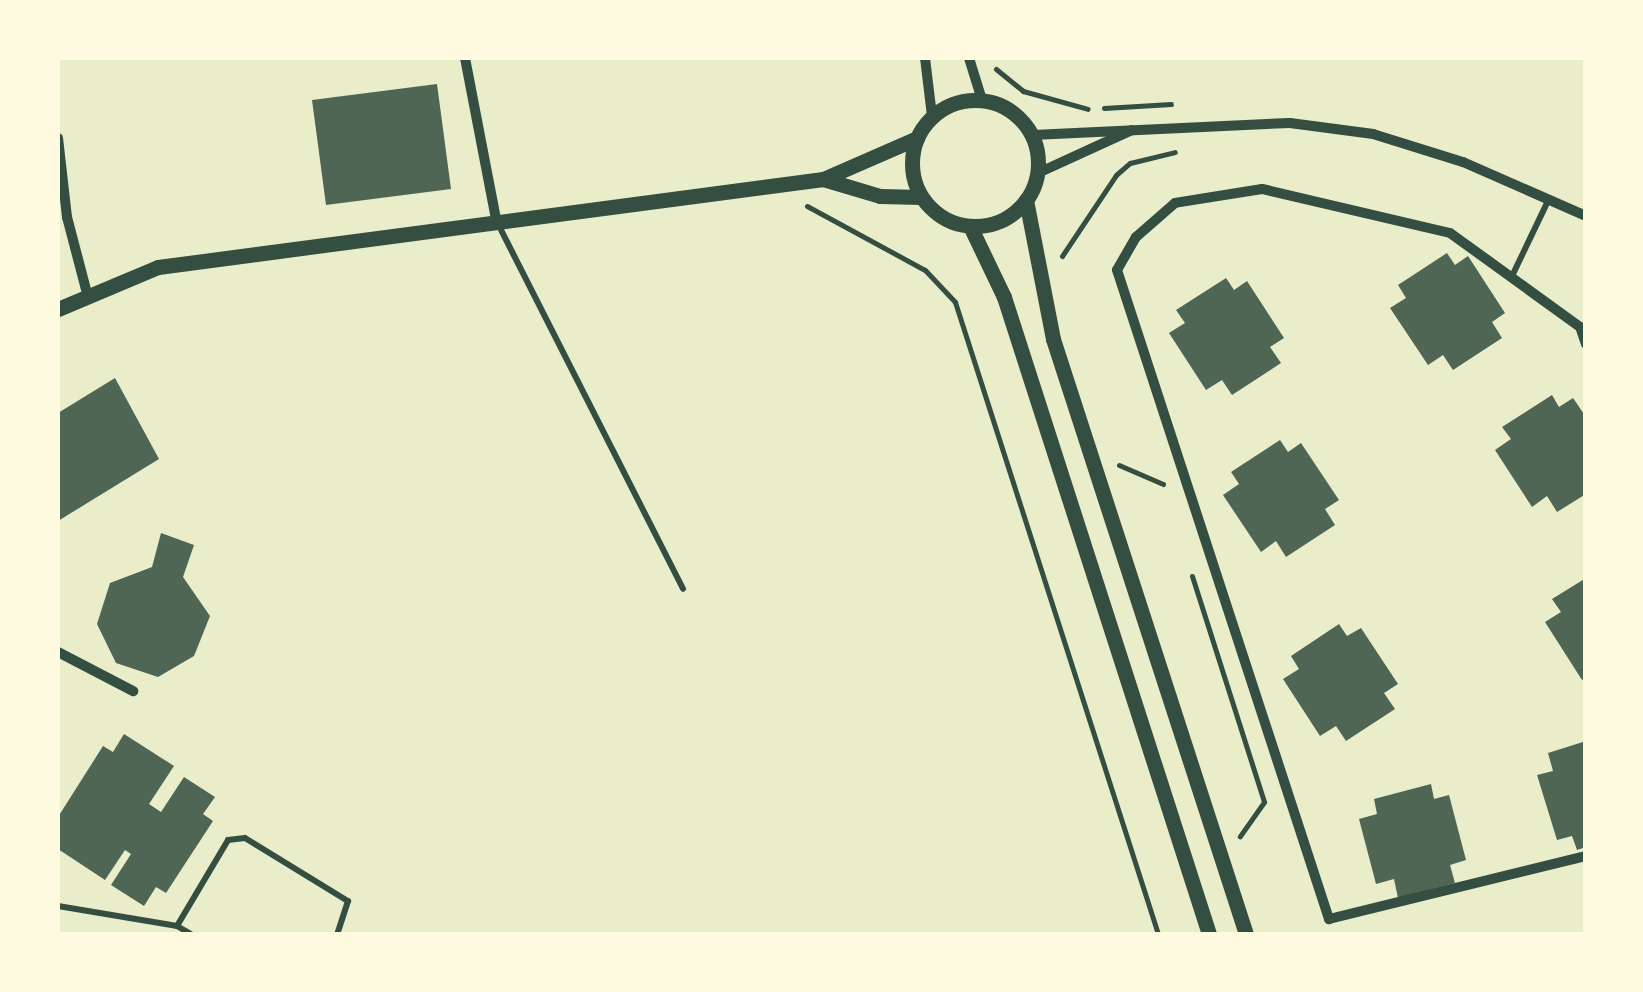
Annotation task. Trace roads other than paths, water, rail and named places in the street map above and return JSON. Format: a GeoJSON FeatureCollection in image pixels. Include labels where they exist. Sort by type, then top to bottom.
{"type":"FeatureCollection","features":[{"type":"Feature","properties":{"kind":"street"},"geometry":{"type":"LineString","coordinates":[[465,58],[496,219]]}},
{"type":"Feature","properties":{"kind":"street"},"geometry":{"type":"LineString","coordinates":[[925,58],[932,116]]}},
{"type":"Feature","properties":{"kind":"street"},"geometry":{"type":"LineString","coordinates":[[969,58],[982,100]]}},
{"type":"Feature","properties":{"kind":"street"},"geometry":{"type":"LineString","coordinates":[[982,100],[1006,106],[1032,134],[1038,173],[1026,200],[998,223],[970,226],[936,213],[921,196],[912,165],[917,138],[932,116],[948,105],[982,100]]}},
{"type":"Feature","properties":{"kind":"street"},"geometry":{"type":"LineString","coordinates":[[1032,134],[1290,123],[1373,134],[1549,197],[1586,216]]}},
{"type":"Feature","properties":{"kind":"street"},"geometry":{"type":"LineString","coordinates":[[1038,173],[1133,130]]}},
{"type":"Feature","properties":{"kind":"street"},"geometry":{"type":"LineString","coordinates":[[58,138],[67,217],[87,294]]}},
{"type":"Feature","properties":{"kind":"street"},"geometry":{"type":"LineString","coordinates":[[58,309],[158,267],[496,219],[822,179],[917,138]]}},
{"type":"Feature","properties":{"kind":"street"},"geometry":{"type":"LineString","coordinates":[[822,179],[880,196],[921,196]]}},
{"type":"Feature","properties":{"kind":"street"},"geometry":{"type":"LineString","coordinates":[[1586,344],[1580,327],[1513,274],[1450,233],[1262,190],[1175,203],[1136,237],[1117,270],[1329,919],[1586,856]]}},
{"type":"Feature","properties":{"kind":"street"},"geometry":{"type":"LineString","coordinates":[[1026,200],[1053,339],[1246,934]]}},
{"type":"Feature","properties":{"kind":"street"},"geometry":{"type":"LineString","coordinates":[[970,226],[1004,296],[1210,934]]}},
{"type":"Feature","properties":{"kind":"street"},"geometry":{"type":"LineString","coordinates":[[58,652],[133,690]]}},
{"type":"Feature","properties":{"kind":"lane"},"geometry":{"type":"LineString","coordinates":[[1513,274],[1549,197]]}},
{"type":"Feature","properties":{"kind":"lane"},"geometry":{"type":"LineString","coordinates":[[496,219],[683,589]]}},
{"type":"Feature","properties":{"kind":"lane"},"geometry":{"type":"LineString","coordinates":[[177,926],[228,840],[245,838],[348,901],[337,934]]}},
{"type":"Feature","properties":{"kind":"lane"},"geometry":{"type":"LineString","coordinates":[[58,906],[177,926],[191,934]]}}]}
